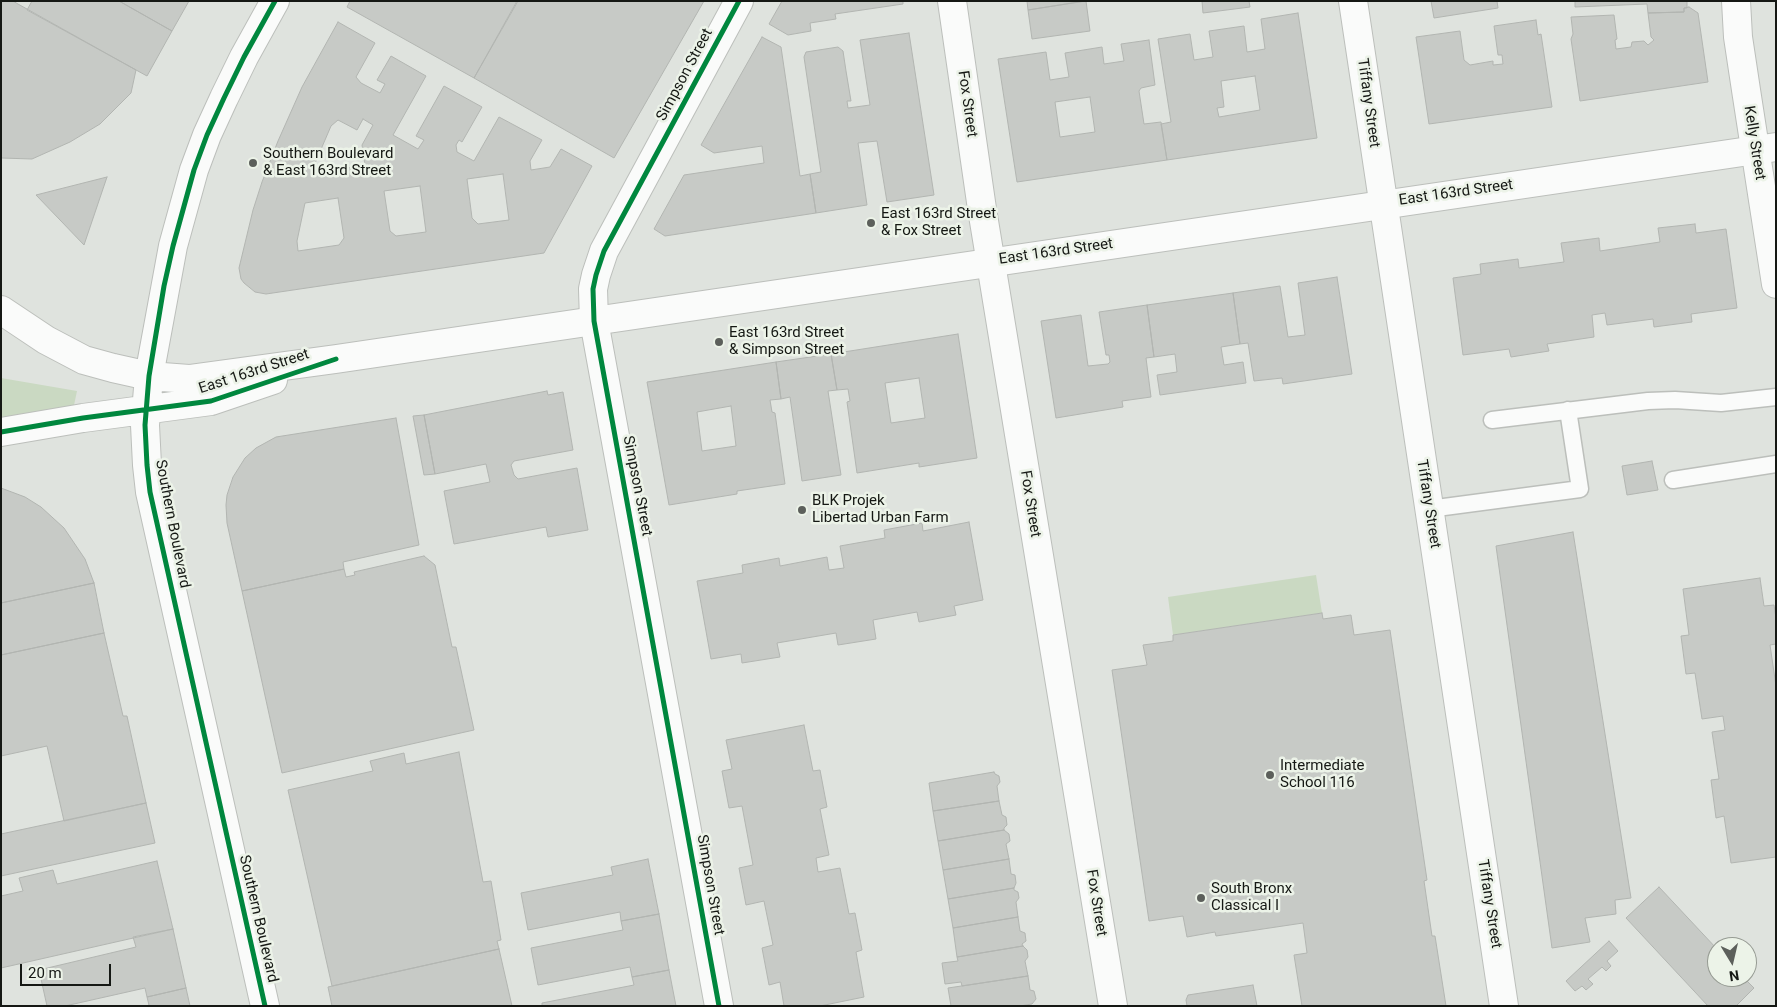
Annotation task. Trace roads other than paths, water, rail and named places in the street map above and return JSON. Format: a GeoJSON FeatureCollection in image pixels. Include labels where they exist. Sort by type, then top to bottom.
{"type":"FeatureCollection","features":[{"type":"Feature","properties":{"kind":"street","name":"Southern Boulevard"},"geometry":{"type":"LineString","coordinates":[[265,1006],[150,492],[146,465],[145,411],[149,376],[173,246],[194,170],[224,98],[275,1]]}},
{"type":"Feature","properties":{"kind":"street","name":"Simpson Street"},"geometry":{"type":"LineString","coordinates":[[719,1006],[594,321],[593,289],[604,251],[739,1]]}},
{"type":"Feature","properties":{"kind":"street","name":"Fox Street"},"geometry":{"type":"LineString","coordinates":[[952,1],[991,261],[1113,1006]]}},
{"type":"Feature","properties":{"kind":"street","name":"Tiffany Street"},"geometry":{"type":"LineString","coordinates":[[1353,1],[1504,1006]]}},
{"type":"Feature","properties":{"kind":"street","name":"Kelly Street"},"geometry":{"type":"LineString","coordinates":[[1736,1],[1738,37],[1766,148],[1776,284]]}},
{"type":"Feature","properties":{"kind":"street","name":"East 163rd Street"},"geometry":{"type":"LineString","coordinates":[[1,310],[46,340],[84,360],[149,376],[188,379],[336,359],[1382,203],[1766,148]]}},
{"type":"Feature","properties":{"kind":"street","name":"East 163rd Street"},"geometry":{"type":"LineString","coordinates":[[1,432],[83,418],[211,401],[336,359]]}},
{"type":"Feature","properties":{"kind":"lane"},"geometry":{"type":"LineString","coordinates":[[1492,420],[1648,401],[1675,400],[1721,403],[1776,397]]}},
{"type":"Feature","properties":{"kind":"lane"},"geometry":{"type":"LineString","coordinates":[[1429,510],[1580,489],[1568,410]]}},
{"type":"Feature","properties":{"kind":"lane"},"geometry":{"type":"LineString","coordinates":[[1673,480],[1776,464]]}},
{"type":"Feature","properties":{"kind":"place","name":"Southern Boulevard & East 163rd Street"},"geometry":{"type":"Point","coordinates":[253,163]}},
{"type":"Feature","properties":{"kind":"place","name":"East 163rd Street & Fox Street"},"geometry":{"type":"Point","coordinates":[871,223]}},
{"type":"Feature","properties":{"kind":"place","name":"East 163rd Street & Simpson Street"},"geometry":{"type":"Point","coordinates":[719,342]}},
{"type":"Feature","properties":{"kind":"place","name":"BLK Projek Libertad Urban Farm"},"geometry":{"type":"Point","coordinates":[802,510]}},
{"type":"Feature","properties":{"kind":"place","name":"Intermediate School 116"},"geometry":{"type":"Point","coordinates":[1270,775]}},
{"type":"Feature","properties":{"kind":"place","name":"South Bronx Classical I"},"geometry":{"type":"Point","coordinates":[1201,898]}}]}
